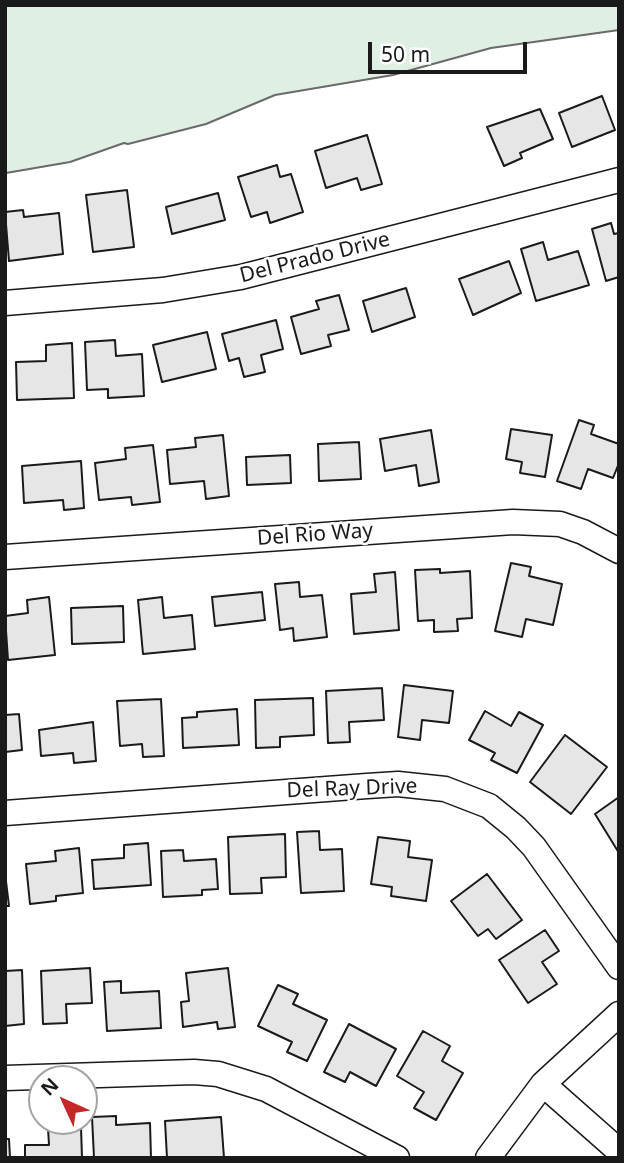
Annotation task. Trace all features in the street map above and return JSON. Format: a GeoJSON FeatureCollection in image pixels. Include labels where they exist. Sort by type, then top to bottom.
{"type":"FeatureCollection","features":[{"type":"Feature","properties":{"kind":"street","name":"Del Prado Drive"},"geometry":{"type":"LineString","coordinates":[[5,303],[163,290],[241,277],[619,180]]}},
{"type":"Feature","properties":{"kind":"street","name":"Del Rio Way"},"geometry":{"type":"LineString","coordinates":[[5,557],[513,522],[559,524],[583,532],[619,551]]}},
{"type":"Feature","properties":{"kind":"street","name":"Del Ray Drive"},"geometry":{"type":"LineString","coordinates":[[5,813],[398,784],[444,789],[489,806],[516,828],[534,847],[619,967]]}},
{"type":"Feature","properties":{"kind":"street"},"geometry":{"type":"LineString","coordinates":[[488,1158],[543,1084],[619,1014]]}},
{"type":"Feature","properties":{"kind":"street"},"geometry":{"type":"LineString","coordinates":[[5,1078],[194,1072],[218,1074],[266,1089],[397,1158]]}},
{"type":"Feature","properties":{"kind":"street"},"geometry":{"type":"LineString","coordinates":[[543,1084],[619,1150]]}},
{"type":"Feature","properties":{"kind":"green space"},"geometry":{"type":"Polygon","coordinates":[[[5,5],[619,5],[619,30],[491,48],[393,75],[275,95],[206,124],[124,143],[70,162],[6,173],[5,5]]]}},
{"type":"Feature","properties":{"kind":"building"},"geometry":{"type":"Polygon","coordinates":[[[602,96],[615,130],[572,147],[559,113],[602,96]]]}},
{"type":"Feature","properties":{"kind":"building"},"geometry":{"type":"Polygon","coordinates":[[[540,109],[553,139],[520,153],[522,158],[504,166],[487,127],[540,109]]]}},
{"type":"Feature","properties":{"kind":"building"},"geometry":{"type":"Polygon","coordinates":[[[367,135],[382,184],[361,190],[357,178],[326,188],[315,151],[367,135]]]}},
{"type":"Feature","properties":{"kind":"building"},"geometry":{"type":"Polygon","coordinates":[[[277,165],[280,177],[291,174],[303,212],[270,223],[267,212],[251,217],[238,177],[277,165]]]}},
{"type":"Feature","properties":{"kind":"building"},"geometry":{"type":"Polygon","coordinates":[[[127,190],[134,247],[93,252],[86,195],[127,190]]]}},
{"type":"Feature","properties":{"kind":"building"},"geometry":{"type":"Polygon","coordinates":[[[218,193],[225,220],[172,234],[166,207],[218,193]]]}},
{"type":"Feature","properties":{"kind":"building"},"geometry":{"type":"Polygon","coordinates":[[[23,210],[24,217],[59,213],[63,254],[9,261],[5,212],[23,210]]]}},
{"type":"Feature","properties":{"kind":"building"},"geometry":{"type":"Polygon","coordinates":[[[611,223],[614,234],[619,233],[619,277],[606,281],[592,229],[611,223]]]}},
{"type":"Feature","properties":{"kind":"building"},"geometry":{"type":"Polygon","coordinates":[[[543,242],[548,260],[578,251],[589,285],[536,301],[521,249],[543,242]]]}},
{"type":"Feature","properties":{"kind":"building"},"geometry":{"type":"Polygon","coordinates":[[[509,261],[521,293],[473,315],[459,279],[509,261]]]}},
{"type":"Feature","properties":{"kind":"building"},"geometry":{"type":"Polygon","coordinates":[[[406,288],[415,317],[372,332],[363,301],[406,288]]]}},
{"type":"Feature","properties":{"kind":"building"},"geometry":{"type":"Polygon","coordinates":[[[339,295],[349,330],[328,335],[331,346],[301,354],[291,317],[319,309],[316,301],[339,295]]]}},
{"type":"Feature","properties":{"kind":"building"},"geometry":{"type":"Polygon","coordinates":[[[276,320],[283,349],[261,355],[265,372],[244,377],[239,358],[229,361],[222,334],[276,320]]]}},
{"type":"Feature","properties":{"kind":"building"},"geometry":{"type":"Polygon","coordinates":[[[207,332],[216,369],[162,382],[153,345],[207,332]]]}},
{"type":"Feature","properties":{"kind":"building"},"geometry":{"type":"Polygon","coordinates":[[[115,340],[116,356],[142,354],[144,396],[108,398],[108,389],[87,390],[85,342],[115,340]]]}},
{"type":"Feature","properties":{"kind":"building"},"geometry":{"type":"Polygon","coordinates":[[[72,343],[74,398],[17,400],[16,362],[46,361],[46,345],[72,343]]]}},
{"type":"Feature","properties":{"kind":"building"},"geometry":{"type":"Polygon","coordinates":[[[579,420],[594,425],[591,434],[619,444],[619,463],[613,478],[588,469],[581,489],[557,481],[579,420]]]}},
{"type":"Feature","properties":{"kind":"building"},"geometry":{"type":"Polygon","coordinates":[[[511,429],[552,435],[545,477],[520,473],[522,462],[506,459],[511,429]]]}},
{"type":"Feature","properties":{"kind":"building"},"geometry":{"type":"Polygon","coordinates":[[[431,430],[439,482],[419,486],[416,465],[385,471],[380,439],[431,430]]]}},
{"type":"Feature","properties":{"kind":"building"},"geometry":{"type":"Polygon","coordinates":[[[223,435],[229,496],[206,499],[204,481],[170,484],[167,450],[196,447],[195,438],[223,435]]]}},
{"type":"Feature","properties":{"kind":"building"},"geometry":{"type":"Polygon","coordinates":[[[359,442],[361,479],[319,481],[318,444],[359,442]]]}},
{"type":"Feature","properties":{"kind":"building"},"geometry":{"type":"Polygon","coordinates":[[[153,445],[160,502],[132,505],[131,497],[99,500],[95,463],[126,459],[125,448],[153,445]]]}},
{"type":"Feature","properties":{"kind":"building"},"geometry":{"type":"Polygon","coordinates":[[[290,455],[291,483],[247,485],[246,457],[290,455]]]}},
{"type":"Feature","properties":{"kind":"building"},"geometry":{"type":"Polygon","coordinates":[[[81,461],[84,508],[64,510],[63,500],[24,503],[22,466],[81,461]]]}},
{"type":"Feature","properties":{"kind":"building"},"geometry":{"type":"Polygon","coordinates":[[[511,563],[531,567],[529,576],[562,584],[553,625],[526,619],[522,637],[495,631],[511,563]]]}},
{"type":"Feature","properties":{"kind":"building"},"geometry":{"type":"Polygon","coordinates":[[[440,569],[440,573],[470,571],[472,618],[457,619],[458,631],[434,632],[434,620],[418,621],[415,570],[440,569]]]}},
{"type":"Feature","properties":{"kind":"building"},"geometry":{"type":"Polygon","coordinates":[[[395,572],[399,630],[354,634],[351,594],[376,592],[374,574],[395,572]]]}},
{"type":"Feature","properties":{"kind":"building"},"geometry":{"type":"Polygon","coordinates":[[[299,582],[300,597],[322,595],[327,637],[294,641],[293,628],[280,630],[275,584],[299,582]]]}},
{"type":"Feature","properties":{"kind":"building"},"geometry":{"type":"Polygon","coordinates":[[[262,592],[265,620],[215,626],[212,597],[262,592]]]}},
{"type":"Feature","properties":{"kind":"building"},"geometry":{"type":"Polygon","coordinates":[[[49,597],[55,655],[8,660],[5,616],[28,613],[27,600],[49,597]]]}},
{"type":"Feature","properties":{"kind":"building"},"geometry":{"type":"Polygon","coordinates":[[[162,597],[164,618],[192,615],[195,649],[143,654],[138,600],[162,597]]]}},
{"type":"Feature","properties":{"kind":"building"},"geometry":{"type":"Polygon","coordinates":[[[123,606],[124,642],[72,644],[71,608],[123,606]]]}},
{"type":"Feature","properties":{"kind":"building"},"geometry":{"type":"Polygon","coordinates":[[[404,685],[453,691],[449,723],[422,720],[420,740],[398,737],[404,685]]]}},
{"type":"Feature","properties":{"kind":"building"},"geometry":{"type":"Polygon","coordinates":[[[382,688],[384,720],[349,722],[350,742],[328,743],[326,691],[382,688]]]}},
{"type":"Feature","properties":{"kind":"building"},"geometry":{"type":"Polygon","coordinates":[[[313,698],[314,735],[280,737],[280,747],[256,748],[255,700],[313,698]]]}},
{"type":"Feature","properties":{"kind":"building"},"geometry":{"type":"Polygon","coordinates":[[[161,699],[164,756],[143,757],[142,744],[120,746],[117,701],[161,699]]]}},
{"type":"Feature","properties":{"kind":"building"},"geometry":{"type":"Polygon","coordinates":[[[237,709],[239,745],[183,748],[182,718],[197,717],[197,712],[237,709]]]}},
{"type":"Feature","properties":{"kind":"building"},"geometry":{"type":"Polygon","coordinates":[[[485,711],[511,726],[519,712],[543,725],[517,773],[491,760],[495,753],[469,740],[485,711]]]}},
{"type":"Feature","properties":{"kind":"building"},"geometry":{"type":"Polygon","coordinates":[[[19,714],[22,750],[5,752],[5,715],[19,714]]]}},
{"type":"Feature","properties":{"kind":"building"},"geometry":{"type":"Polygon","coordinates":[[[93,722],[96,761],[74,763],[73,753],[41,756],[39,730],[93,722]]]}},
{"type":"Feature","properties":{"kind":"building"},"geometry":{"type":"Polygon","coordinates":[[[565,735],[607,767],[571,814],[530,782],[565,735]]]}},
{"type":"Feature","properties":{"kind":"building"},"geometry":{"type":"Polygon","coordinates":[[[619,797],[619,853],[595,814],[619,797]]]}},
{"type":"Feature","properties":{"kind":"building"},"geometry":{"type":"Polygon","coordinates":[[[319,831],[320,850],[342,849],[344,891],[301,893],[297,832],[319,831]]]}},
{"type":"Feature","properties":{"kind":"building"},"geometry":{"type":"Polygon","coordinates":[[[285,834],[286,877],[261,878],[262,893],[230,894],[228,837],[285,834]]]}},
{"type":"Feature","properties":{"kind":"building"},"geometry":{"type":"Polygon","coordinates":[[[378,837],[410,841],[408,857],[432,860],[426,901],[391,896],[392,887],[371,884],[378,837]]]}},
{"type":"Feature","properties":{"kind":"building"},"geometry":{"type":"Polygon","coordinates":[[[148,843],[151,885],[94,889],[92,860],[124,858],[124,845],[148,843]]]}},
{"type":"Feature","properties":{"kind":"building"},"geometry":{"type":"Polygon","coordinates":[[[79,848],[83,893],[56,896],[56,901],[30,904],[26,864],[56,861],[55,851],[79,848]]]}},
{"type":"Feature","properties":{"kind":"building"},"geometry":{"type":"Polygon","coordinates":[[[183,850],[184,861],[216,859],[218,889],[202,890],[202,895],[163,897],[161,851],[183,850]]]}},
{"type":"Feature","properties":{"kind":"building"},"geometry":{"type":"Polygon","coordinates":[[[5,873],[9,906],[5,906],[5,873]]]}},
{"type":"Feature","properties":{"kind":"building"},"geometry":{"type":"Polygon","coordinates":[[[487,874],[522,920],[496,939],[488,929],[478,936],[451,901],[487,874]]]}},
{"type":"Feature","properties":{"kind":"building"},"geometry":{"type":"Polygon","coordinates":[[[545,930],[559,951],[542,962],[557,984],[528,1003],[499,960],[545,930]]]}},
{"type":"Feature","properties":{"kind":"building"},"geometry":{"type":"Polygon","coordinates":[[[90,968],[92,1003],[66,1004],[67,1023],[43,1024],[41,971],[90,968]]]}},
{"type":"Feature","properties":{"kind":"building"},"geometry":{"type":"Polygon","coordinates":[[[228,968],[235,1027],[218,1029],[217,1022],[183,1027],[181,1002],[189,1001],[186,973],[228,968]]]}},
{"type":"Feature","properties":{"kind":"building"},"geometry":{"type":"Polygon","coordinates":[[[22,970],[24,1024],[5,1026],[5,971],[22,970]]]}},
{"type":"Feature","properties":{"kind":"building"},"geometry":{"type":"Polygon","coordinates":[[[121,981],[121,993],[159,991],[161,1028],[107,1031],[104,982],[121,981]]]}},
{"type":"Feature","properties":{"kind":"building"},"geometry":{"type":"Polygon","coordinates":[[[278,985],[298,994],[293,1004],[327,1020],[307,1061],[287,1052],[292,1042],[258,1026],[278,985]]]}},
{"type":"Feature","properties":{"kind":"building"},"geometry":{"type":"Polygon","coordinates":[[[349,1024],[396,1049],[376,1086],[350,1072],[345,1082],[324,1072],[349,1024]]]}},
{"type":"Feature","properties":{"kind":"building"},"geometry":{"type":"Polygon","coordinates":[[[423,1031],[450,1046],[442,1061],[463,1073],[436,1120],[414,1108],[424,1092],[397,1076],[423,1031]]]}},
{"type":"Feature","properties":{"kind":"building"},"geometry":{"type":"Polygon","coordinates":[[[116,1116],[116,1125],[150,1123],[151,1158],[94,1158],[93,1135],[98,1135],[98,1117],[116,1116]]]}},
{"type":"Feature","properties":{"kind":"building"},"geometry":{"type":"Polygon","coordinates":[[[221,1117],[224,1158],[167,1158],[165,1121],[221,1117]]]}},
{"type":"Feature","properties":{"kind":"building"},"geometry":{"type":"Polygon","coordinates":[[[48,1135],[81,1135],[82,1158],[25,1158],[25,1145],[49,1145],[48,1135]]]}},
{"type":"Feature","properties":{"kind":"building"},"geometry":{"type":"Polygon","coordinates":[[[5,1139],[9,1139],[10,1158],[5,1158],[5,1139]]]}}]}
